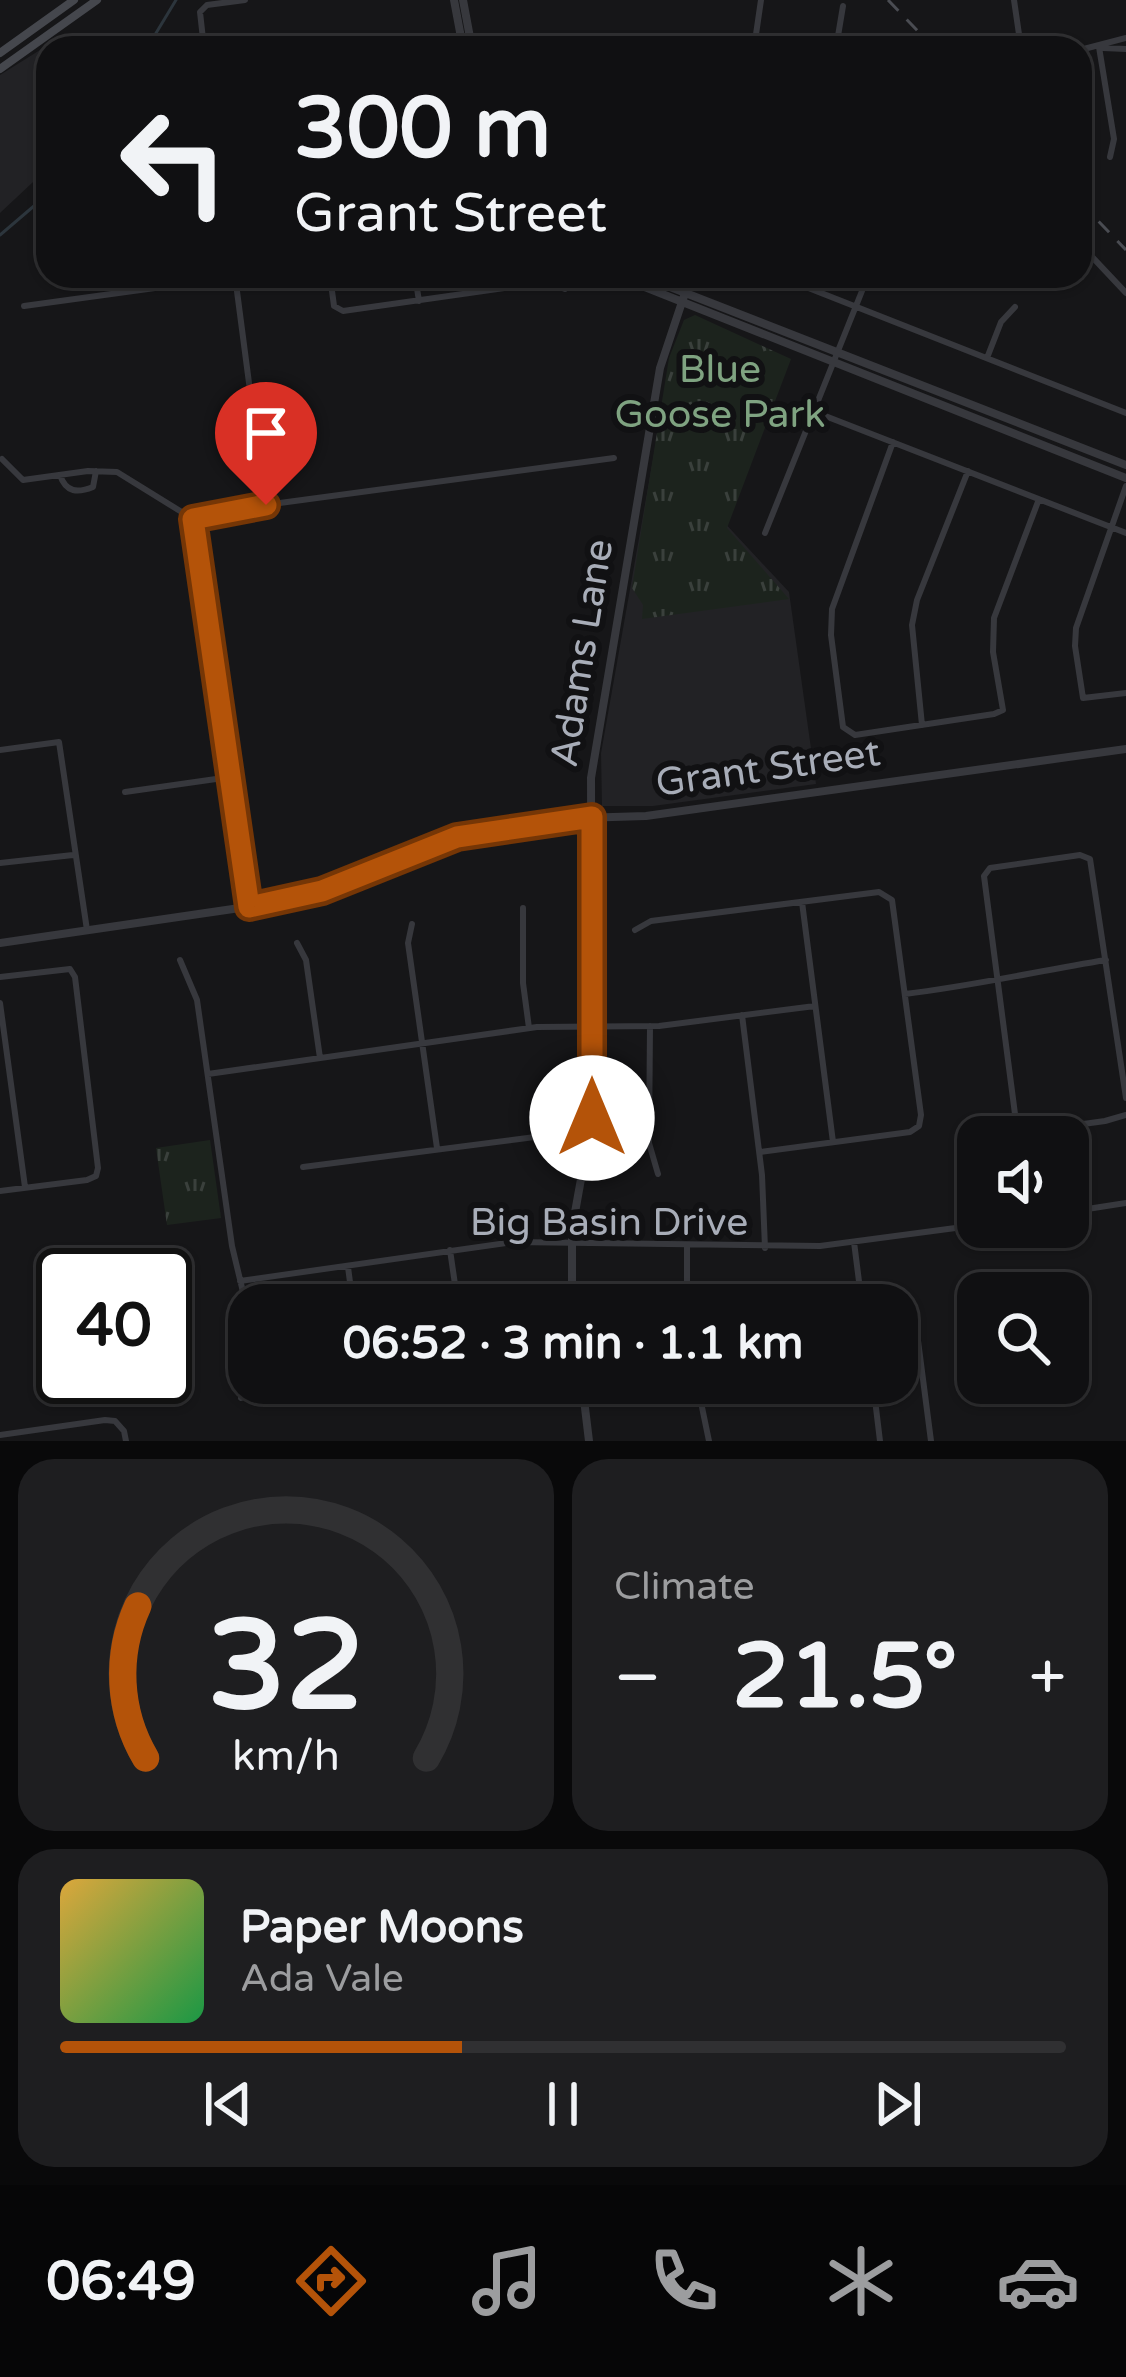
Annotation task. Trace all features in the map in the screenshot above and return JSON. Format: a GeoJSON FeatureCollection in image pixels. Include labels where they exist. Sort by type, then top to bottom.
{"type":"FeatureCollection","features":[{"type":"Feature","properties":{"kind":"main road"},"geometry":{"type":"LineString","coordinates":[[0,53],[74,0]]}},
{"type":"Feature","properties":{"kind":"main road"},"geometry":{"type":"LineString","coordinates":[[46,36],[97,0]]}},
{"type":"Feature","properties":{"kind":"main road"},"geometry":{"type":"LineString","coordinates":[[0,69],[36,43]]}},
{"type":"Feature","properties":{"kind":"street"},"geometry":{"type":"LineString","coordinates":[[203,36],[200,12],[207,5],[245,0]]}},
{"type":"Feature","properties":{"kind":"street"},"geometry":{"type":"LineString","coordinates":[[454,0],[461,36]]}},
{"type":"Feature","properties":{"kind":"street"},"geometry":{"type":"LineString","coordinates":[[463,0],[470,36]]}},
{"type":"Feature","properties":{"kind":"street"},"geometry":{"type":"LineString","coordinates":[[756,36],[761,0]]}},
{"type":"Feature","properties":{"kind":"street"},"geometry":{"type":"LineString","coordinates":[[1014,0],[1019,36]]}},
{"type":"Feature","properties":{"kind":"street"},"geometry":{"type":"LineString","coordinates":[[838,36],[843,6]]}},
{"type":"Feature","properties":{"kind":"street"},"geometry":{"type":"LineString","coordinates":[[1092,48],[1126,38]]}},
{"type":"Feature","properties":{"kind":"street"},"geometry":{"type":"LineString","coordinates":[[1100,47],[1126,49]]}},
{"type":"Feature","properties":{"kind":"street"},"geometry":{"type":"LineString","coordinates":[[1100,47],[1114,139],[1110,157]]}},
{"type":"Feature","properties":{"kind":"street"},"geometry":{"type":"LineString","coordinates":[[1092,257],[1126,293]]}},
{"type":"Feature","properties":{"kind":"street"},"geometry":{"type":"LineString","coordinates":[[24,306],[151,288]]}},
{"type":"Feature","properties":{"kind":"street"},"geometry":{"type":"LineString","coordinates":[[237,288],[266,505]]}},
{"type":"Feature","properties":{"kind":"street"},"geometry":{"type":"LineString","coordinates":[[332,288],[334,306],[343,310],[507,288]]}},
{"type":"Feature","properties":{"kind":"street"},"geometry":{"type":"LineString","coordinates":[[417,288],[419,301]]}},
{"type":"Feature","properties":{"kind":"street"},"geometry":{"type":"LineString","coordinates":[[653,288],[836,359],[1126,482],[1076,628],[1083,698],[1126,693]]}},
{"type":"Feature","properties":{"kind":"street"},"geometry":{"type":"LineString","coordinates":[[664,288],[683,298]]}},
{"type":"Feature","properties":{"kind":"street"},"geometry":{"type":"LineString","coordinates":[[683,298],[687,288]]}},
{"type":"Feature","properties":{"kind":"street"},"geometry":{"type":"LineString","coordinates":[[809,288],[1126,413]]}},
{"type":"Feature","properties":{"kind":"street"},"geometry":{"type":"LineString","coordinates":[[766,533],[864,288]]}},
{"type":"Feature","properties":{"kind":"street","name":"Adams Lane"},"geometry":{"type":"LineString","coordinates":[[572,1284],[571,1243],[592,1118],[592,766],[660,368],[683,298]]}},
{"type":"Feature","properties":{"kind":"street"},"geometry":{"type":"LineString","coordinates":[[987,358],[1001,322],[1015,307]]}},
{"type":"Feature","properties":{"kind":"street"},"geometry":{"type":"LineString","coordinates":[[836,359],[1126,465]]}},
{"type":"Feature","properties":{"kind":"street"},"geometry":{"type":"LineString","coordinates":[[815,412],[1126,533]]}},
{"type":"Feature","properties":{"kind":"street"},"geometry":{"type":"LineString","coordinates":[[893,442],[832,609],[843,727],[855,735],[1003,710],[993,652],[994,618],[1040,499]]}},
{"type":"Feature","properties":{"kind":"street"},"geometry":{"type":"LineString","coordinates":[[2,459],[23,480],[117,472],[193,519],[614,458]]}},
{"type":"Feature","properties":{"kind":"street"},"geometry":{"type":"LineString","coordinates":[[60,475],[63,484],[75,492],[93,487],[96,471]]}},
{"type":"Feature","properties":{"kind":"street"},"geometry":{"type":"LineString","coordinates":[[922,725],[912,625],[968,471]]}},
{"type":"Feature","properties":{"kind":"street"},"geometry":{"type":"LineString","coordinates":[[193,519],[249,907]]}},
{"type":"Feature","properties":{"kind":"street"},"geometry":{"type":"LineString","coordinates":[[0,750],[59,742],[87,930]]}},
{"type":"Feature","properties":{"kind":"street","name":"Grant Street"},"geometry":{"type":"LineString","coordinates":[[0,943],[249,907],[322,891],[457,837],[592,817],[668,813],[1126,749]]}},
{"type":"Feature","properties":{"kind":"street"},"geometry":{"type":"LineString","coordinates":[[125,792],[230,777]]}},
{"type":"Feature","properties":{"kind":"street"},"geometry":{"type":"LineString","coordinates":[[0,863],[74,855]]}},
{"type":"Feature","properties":{"kind":"street"},"geometry":{"type":"LineString","coordinates":[[1016,1116],[984,876],[989,868],[1088,856],[1126,1098]]}},
{"type":"Feature","properties":{"kind":"street"},"geometry":{"type":"LineString","coordinates":[[635,930],[651,921],[879,892],[894,904],[919,1126],[910,1132],[760,1152]]}},
{"type":"Feature","properties":{"kind":"street"},"geometry":{"type":"LineString","coordinates":[[802,902],[833,1142]]}},
{"type":"Feature","properties":{"kind":"street"},"geometry":{"type":"LineString","coordinates":[[523,908],[523,983],[529,1028]]}},
{"type":"Feature","properties":{"kind":"street"},"geometry":{"type":"LineString","coordinates":[[412,924],[408,943],[437,1148]]}},
{"type":"Feature","properties":{"kind":"street"},"geometry":{"type":"LineString","coordinates":[[297,943],[306,960],[320,1058]]}},
{"type":"Feature","properties":{"kind":"street"},"geometry":{"type":"LineString","coordinates":[[180,960],[197,1000],[241,1284]]}},
{"type":"Feature","properties":{"kind":"street"},"geometry":{"type":"LineString","coordinates":[[905,994],[1106,960]]}},
{"type":"Feature","properties":{"kind":"street"},"geometry":{"type":"LineString","coordinates":[[0,977],[70,969],[98,1168],[96,1176],[87,1180],[0,1191]]}},
{"type":"Feature","properties":{"kind":"street"},"geometry":{"type":"LineString","coordinates":[[0,1004],[25,1187]]}},
{"type":"Feature","properties":{"kind":"street"},"geometry":{"type":"LineString","coordinates":[[208,1074],[529,1028],[650,1026],[815,1006]]}},
{"type":"Feature","properties":{"kind":"street"},"geometry":{"type":"LineString","coordinates":[[742,1015],[760,1152],[765,1248]]}},
{"type":"Feature","properties":{"kind":"street"},"geometry":{"type":"LineString","coordinates":[[650,1026],[649,1143],[658,1174]]}},
{"type":"Feature","properties":{"kind":"street"},"geometry":{"type":"LineString","coordinates":[[1089,1124],[1126,1115]]}},
{"type":"Feature","properties":{"kind":"street"},"geometry":{"type":"LineString","coordinates":[[303,1167],[558,1134]]}},
{"type":"Feature","properties":{"kind":"street"},"geometry":{"type":"LineString","coordinates":[[1089,1209],[1126,1203]]}},
{"type":"Feature","properties":{"kind":"street","name":"Big Basin Drive"},"geometry":{"type":"LineString","coordinates":[[240,1281],[513,1242],[765,1248],[957,1228]]}},
{"type":"Feature","properties":{"kind":"street"},"geometry":{"type":"LineString","coordinates":[[854,1242],[859,1284]]}},
{"type":"Feature","properties":{"kind":"street"},"geometry":{"type":"LineString","coordinates":[[687,1246],[687,1284]]}},
{"type":"Feature","properties":{"kind":"street"},"geometry":{"type":"LineString","coordinates":[[450,1250],[455,1284]]}},
{"type":"Feature","properties":{"kind":"street"},"geometry":{"type":"LineString","coordinates":[[348,1265],[350,1284]]}},
{"type":"Feature","properties":{"kind":"street"},"geometry":{"type":"LineString","coordinates":[[918,1347],[931,1441]]}},
{"type":"Feature","properties":{"kind":"street"},"geometry":{"type":"LineString","coordinates":[[584,1404],[589,1441]]}},
{"type":"Feature","properties":{"kind":"street"},"geometry":{"type":"LineString","coordinates":[[701,1404],[709,1441]]}},
{"type":"Feature","properties":{"kind":"street"},"geometry":{"type":"LineString","coordinates":[[876,1404],[880,1441]]}},
{"type":"Feature","properties":{"kind":"street"},"geometry":{"type":"LineString","coordinates":[[0,1435],[115,1421],[125,1441]]}},
{"type":"Feature","properties":{"kind":"shaded area"},"geometry":{"type":"Polygon","coordinates":[[[36,52],[36,179],[0,213],[0,75],[36,52]]]}},
{"type":"Feature","properties":{"kind":"shaded area"},"geometry":{"type":"Polygon","coordinates":[[[655,448],[789,592],[816,784],[653,806],[602,806],[601,753],[655,448]]]}},
{"type":"Feature","properties":{"kind":"green space","name":"Blue Goose Park"},"geometry":{"type":"Polygon","coordinates":[[[695,315],[791,359],[727,528],[789,599],[642,619],[643,605],[632,588],[669,358],[684,320],[695,315]]]}},
{"type":"Feature","properties":{"kind":"green space"},"geometry":{"type":"Polygon","coordinates":[[[210,1140],[221,1218],[167,1225],[156,1148],[210,1140]]]}},
{"type":"Feature","properties":{"kind":"waterway"},"geometry":{"type":"LineString","coordinates":[[154,36],[176,0]]}},
{"type":"Feature","properties":{"kind":"waterway"},"geometry":{"type":"LineString","coordinates":[[0,235],[36,204]]}},
{"type":"Feature","properties":{"kind":"railway"},"geometry":{"type":"LineString","coordinates":[[888,0],[922,36]]}},
{"type":"Feature","properties":{"kind":"railway"},"geometry":{"type":"LineString","coordinates":[[1092,215],[1126,250]]}},
{"type":"Feature","properties":{"kind":"route"},"geometry":{"type":"LineString","coordinates":[[266,505],[193,519],[249,907],[322,891],[457,837],[592,817],[592,1118]]}}]}
